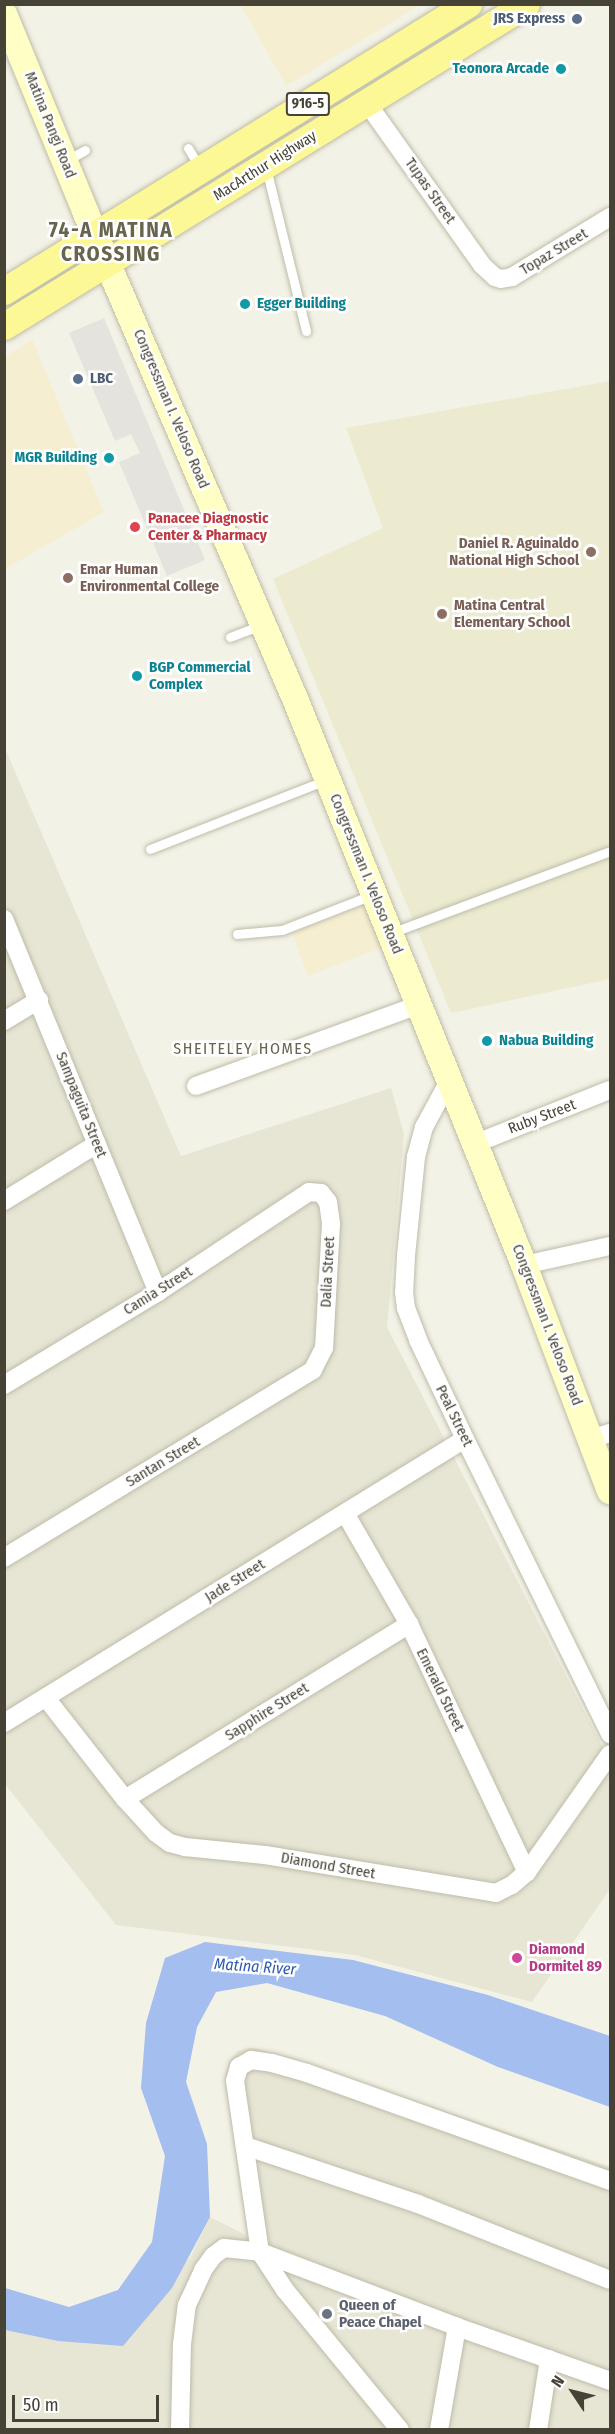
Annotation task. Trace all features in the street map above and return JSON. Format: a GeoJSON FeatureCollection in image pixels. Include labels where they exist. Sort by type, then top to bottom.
{"type":"FeatureCollection","features":[{"type":"Feature","properties":{"kind":"main road","name":"MacArthur Highway"},"geometry":{"type":"LineString","coordinates":[[4,327],[526,4]]}},
{"type":"Feature","properties":{"kind":"main road","name":"MacArthur Highway"},"geometry":{"type":"LineString","coordinates":[[4,291],[96,236],[195,159],[457,8]]}},
{"type":"Feature","properties":{"kind":"main road","name":"Matina Pangi Road"},"geometry":{"type":"LineString","coordinates":[[4,14],[75,155],[96,236],[107,263]]}},
{"type":"Feature","properties":{"kind":"main road","name":"Congressman I. Veloso Road"},"geometry":{"type":"LineString","coordinates":[[107,263],[328,780],[524,1264],[601,1436],[610,1491]]}},
{"type":"Feature","properties":{"kind":"street"},"geometry":{"type":"LineString","coordinates":[[457,8],[470,39]]}},
{"type":"Feature","properties":{"kind":"street","name":"Tupas Street"},"geometry":{"type":"LineString","coordinates":[[367,103],[482,265],[495,277]]}},
{"type":"Feature","properties":{"kind":"street","name":"Topaz Street"},"geometry":{"type":"LineString","coordinates":[[495,277],[501,279],[513,277],[610,217]]}},
{"type":"Feature","properties":{"kind":"street","name":"Sampaguita Street"},"geometry":{"type":"LineString","coordinates":[[4,919],[158,1292]]}},
{"type":"Feature","properties":{"kind":"street"},"geometry":{"type":"LineString","coordinates":[[4,1021],[39,1000]]}},
{"type":"Feature","properties":{"kind":"street"},"geometry":{"type":"LineString","coordinates":[[196,1086],[419,1005]]}},
{"type":"Feature","properties":{"kind":"street","name":"Peal Street"},"geometry":{"type":"LineString","coordinates":[[449,1081],[424,1127],[416,1157],[404,1292],[406,1308],[418,1340],[465,1439],[610,1734]]}},
{"type":"Feature","properties":{"kind":"street","name":"Ruby Street"},"geometry":{"type":"LineString","coordinates":[[474,1144],[610,1090]]}},
{"type":"Feature","properties":{"kind":"street"},"geometry":{"type":"LineString","coordinates":[[4,1201],[97,1144]]}},
{"type":"Feature","properties":{"kind":"street","name":"Camia Street"},"geometry":{"type":"LineString","coordinates":[[4,1385],[158,1292],[309,1192]]}},
{"type":"Feature","properties":{"kind":"street","name":"Dalia Street"},"geometry":{"type":"LineString","coordinates":[[309,1192],[321,1193],[331,1212],[324,1348],[318,1363]]}},
{"type":"Feature","properties":{"kind":"street"},"geometry":{"type":"LineString","coordinates":[[524,1264],[610,1246]]}},
{"type":"Feature","properties":{"kind":"street","name":"Santan Street"},"geometry":{"type":"LineString","coordinates":[[4,1558],[307,1376],[318,1363]]}},
{"type":"Feature","properties":{"kind":"street","name":"Jade Street"},"geometry":{"type":"LineString","coordinates":[[4,1723],[465,1439]]}},
{"type":"Feature","properties":{"kind":"street","name":"Emerald Street"},"geometry":{"type":"LineString","coordinates":[[345,1513],[409,1624],[527,1872]]}},
{"type":"Feature","properties":{"kind":"street","name":"Sapphire Street"},"geometry":{"type":"LineString","coordinates":[[125,1799],[409,1624]]}},
{"type":"Feature","properties":{"kind":"street","name":"Diamond Street"},"geometry":{"type":"LineString","coordinates":[[46,1698],[125,1799],[156,1833],[170,1843],[185,1847],[265,1855],[496,1893],[512,1885],[527,1872],[610,1754]]}},
{"type":"Feature","properties":{"kind":"street"},"geometry":{"type":"LineString","coordinates":[[400,2430],[285,2290],[261,2252],[235,2081],[239,2067],[251,2060],[272,2062],[610,2181]]}},
{"type":"Feature","properties":{"kind":"street"},"geometry":{"type":"LineString","coordinates":[[245,2146],[418,2204],[610,2280]]}},
{"type":"Feature","properties":{"kind":"street"},"geometry":{"type":"LineString","coordinates":[[180,2430],[182,2344],[187,2305],[193,2289],[213,2256],[224,2248],[261,2252],[457,2327],[610,2381]]}},
{"type":"Feature","properties":{"kind":"street"},"geometry":{"type":"LineString","coordinates":[[439,2430],[457,2327]]}},
{"type":"Feature","properties":{"kind":"street"},"geometry":{"type":"LineString","coordinates":[[538,2430],[549,2359]]}},
{"type":"Feature","properties":{"kind":"lane"},"geometry":{"type":"LineString","coordinates":[[265,166],[306,331]]}},
{"type":"Feature","properties":{"kind":"lane"},"geometry":{"type":"LineString","coordinates":[[230,638],[263,624]]}},
{"type":"Feature","properties":{"kind":"lane"},"geometry":{"type":"LineString","coordinates":[[150,849],[328,780]]}},
{"type":"Feature","properties":{"kind":"lane"},"geometry":{"type":"LineString","coordinates":[[390,933],[610,850]]}},
{"type":"Feature","properties":{"kind":"lane"},"geometry":{"type":"LineString","coordinates":[[237,933],[282,930],[375,894]]}},
{"type":"Feature","properties":{"kind":"shaded area"},"geometry":{"type":"Polygon","coordinates":[[[241,5],[420,5],[286,86],[241,5]]]}},
{"type":"Feature","properties":{"kind":"shaded area"},"geometry":{"type":"Polygon","coordinates":[[[104,318],[205,560],[167,576],[119,462],[140,453],[131,434],[115,441],[69,333],[104,318]]]}},
{"type":"Feature","properties":{"kind":"shaded area"},"geometry":{"type":"Polygon","coordinates":[[[32,339],[104,512],[5,569],[5,357],[32,339]]]}},
{"type":"Feature","properties":{"kind":"shaded area","name":"Matina Central Elementary School"},"geometry":{"type":"Polygon","coordinates":[[[610,381],[610,979],[451,1013],[273,579],[383,528],[346,428],[610,381]]]}},
{"type":"Feature","properties":{"kind":"shaded area"},"geometry":{"type":"Polygon","coordinates":[[[4,746],[181,1156],[391,1088],[404,1134],[387,1327],[602,1746],[610,1752],[610,1889],[532,2002],[355,1955],[116,1925],[5,1784],[4,746]]]}},
{"type":"Feature","properties":{"kind":"shaded area"},"geometry":{"type":"Polygon","coordinates":[[[367,904],[385,946],[308,976],[292,933],[367,904]]]}},
{"type":"Feature","properties":{"kind":"shaded area"},"geometry":{"type":"Polygon","coordinates":[[[250,2048],[260,2049],[610,2167],[610,2429],[5,2430],[5,2330],[58,2341],[190,2258],[210,2217],[248,2236],[225,2076],[229,2062],[238,2051],[250,2048]]]}},
{"type":"Feature","properties":{"kind":"water","name":"Matina River"},"geometry":{"type":"Polygon","coordinates":[[[205,1942],[353,1960],[488,1995],[610,2036],[610,2107],[498,2067],[385,2016],[267,1983],[216,1992],[197,2027],[186,2082],[207,2144],[210,2217],[172,2288],[123,2346],[58,2341],[5,2330],[5,2288],[69,2307],[118,2290],[152,2242],[165,2156],[141,2088],[146,2023],[165,1958],[205,1942]]]}},
{"type":"Feature","properties":{"kind":"place","name":"JRS Express"},"geometry":{"type":"Point","coordinates":[577,19]}},
{"type":"Feature","properties":{"kind":"place","name":"Teonora Arcade"},"geometry":{"type":"Point","coordinates":[561,69]}},
{"type":"Feature","properties":{"kind":"place","name":"Egger Building"},"geometry":{"type":"Point","coordinates":[245,304]}},
{"type":"Feature","properties":{"kind":"place","name":"LBC"},"geometry":{"type":"Point","coordinates":[78,379]}},
{"type":"Feature","properties":{"kind":"place","name":"MGR Building"},"geometry":{"type":"Point","coordinates":[109,458]}},
{"type":"Feature","properties":{"kind":"place","name":"Panacee Diagnostic Center & Pharmacy"},"geometry":{"type":"Point","coordinates":[135,527]}},
{"type":"Feature","properties":{"kind":"place","name":"Daniel R. Aguinaldo National High School"},"geometry":{"type":"Point","coordinates":[591,552]}},
{"type":"Feature","properties":{"kind":"place","name":"Emar Human Environmental College"},"geometry":{"type":"Point","coordinates":[68,578]}},
{"type":"Feature","properties":{"kind":"place","name":"Matina Central Elementary School"},"geometry":{"type":"Point","coordinates":[442,614]}},
{"type":"Feature","properties":{"kind":"place","name":"BGP Commercial Complex"},"geometry":{"type":"Point","coordinates":[137,676]}},
{"type":"Feature","properties":{"kind":"place","name":"Nabua Building"},"geometry":{"type":"Point","coordinates":[487,1041]}},
{"type":"Feature","properties":{"kind":"place","name":"Diamond Dormitel 89"},"geometry":{"type":"Point","coordinates":[517,1958]}},
{"type":"Feature","properties":{"kind":"place","name":"Queen of Peace Chapel"},"geometry":{"type":"Point","coordinates":[327,2314]}},
{"type":"Feature","properties":{"kind":"district","name":"74-A MATINA CROSSING"},"geometry":{"type":"Point","coordinates":[111,242]}},
{"type":"Feature","properties":{"kind":"district","name":"SHEITELEY HOMES"},"geometry":{"type":"Point","coordinates":[243,1049]}}]}
